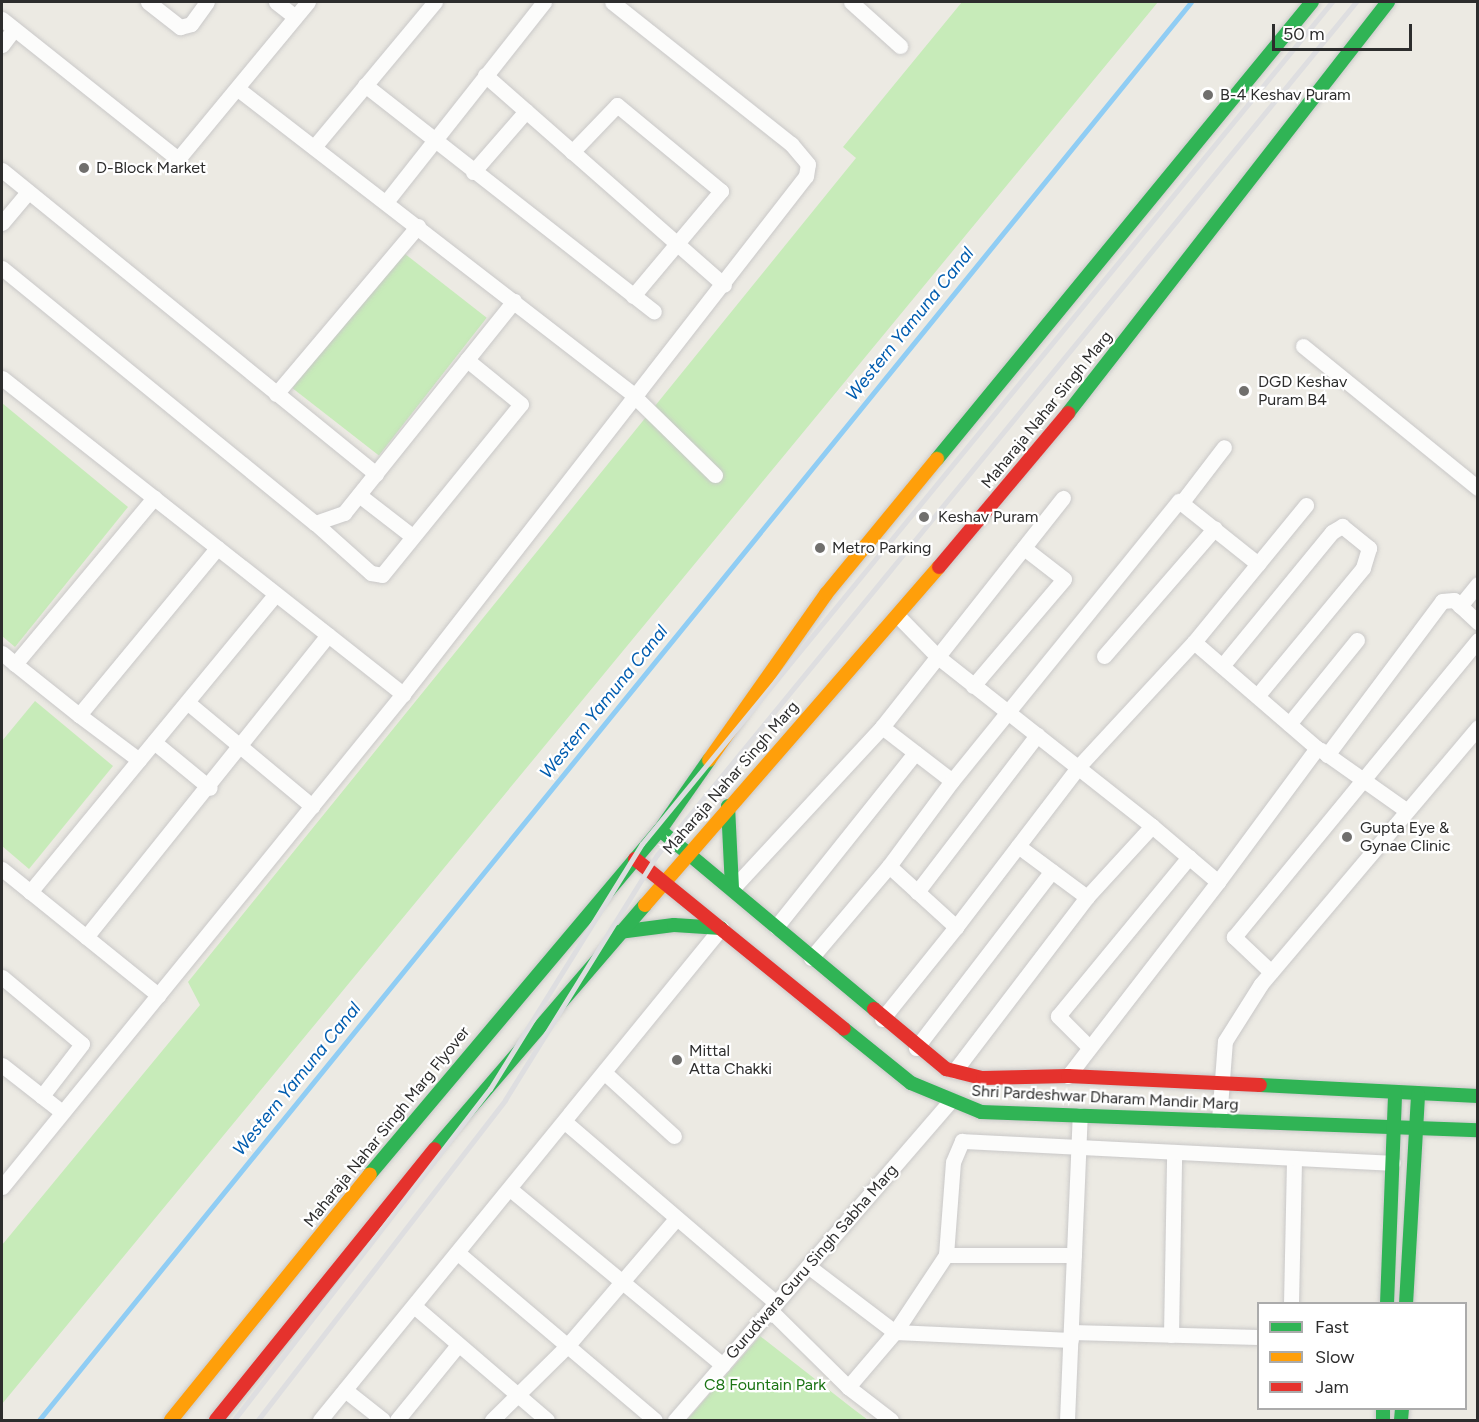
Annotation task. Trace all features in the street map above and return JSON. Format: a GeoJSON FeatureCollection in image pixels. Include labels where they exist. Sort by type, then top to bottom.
{"type":"FeatureCollection","features":[{"type":"Feature","properties":{"kind":"main road","name":"Maharaja Nahar Singh Marg"},"geometry":{"type":"LineString","coordinates":[[635,859],[660,830],[826,594],[1312,2]]}},
{"type":"Feature","properties":{"kind":"main road","name":"Maharaja Nahar Singh Marg"},"geometry":{"type":"LineString","coordinates":[[619,932],[898,616],[1077,403],[1388,2]]}},
{"type":"Feature","properties":{"kind":"main road"},"geometry":{"type":"LineString","coordinates":[[728,806],[732,890]]}},
{"type":"Feature","properties":{"kind":"main road","name":"Shri Pardeshwar Dharam Mandir Marg"},"geometry":{"type":"LineString","coordinates":[[660,830],[916,1048],[955,1070],[984,1078],[1068,1076],[1218,1086],[1478,1096]]}},
{"type":"Feature","properties":{"kind":"main road","name":"Shri Pardeshwar Dharam Mandir Marg"},"geometry":{"type":"LineString","coordinates":[[635,859],[911,1083],[949,1103],[981,1112],[1478,1130]]}},
{"type":"Feature","properties":{"kind":"main road","name":"Maharaja Nahar Singh Marg Flyover"},"geometry":{"type":"LineString","coordinates":[[171,1420],[448,1077],[635,859]]}},
{"type":"Feature","properties":{"kind":"main road"},"geometry":{"type":"LineString","coordinates":[[216,1420],[619,932],[674,925],[721,928]]}},
{"type":"Feature","properties":{"kind":"main road"},"geometry":{"type":"LineString","coordinates":[[1387,1302],[1395,1093]]}},
{"type":"Feature","properties":{"kind":"main road"},"geometry":{"type":"LineString","coordinates":[[1406,1302],[1413,1129],[1418,1094]]}},
{"type":"Feature","properties":{"kind":"street"},"geometry":{"type":"LineString","coordinates":[[148,2],[180,27],[191,24],[207,2]]}},
{"type":"Feature","properties":{"kind":"street"},"geometry":{"type":"LineString","coordinates":[[276,2],[295,17]]}},
{"type":"Feature","properties":{"kind":"street"},"geometry":{"type":"LineString","coordinates":[[2,19],[178,159],[308,2]]}},
{"type":"Feature","properties":{"kind":"street"},"geometry":{"type":"LineString","coordinates":[[314,147],[435,2]]}},
{"type":"Feature","properties":{"kind":"street"},"geometry":{"type":"LineString","coordinates":[[386,202],[544,2]]}},
{"type":"Feature","properties":{"kind":"street"},"geometry":{"type":"LineString","coordinates":[[2,1187],[403,694],[632,394],[724,285],[806,176],[808,164],[790,144],[612,2]]}},
{"type":"Feature","properties":{"kind":"street"},"geometry":{"type":"LineString","coordinates":[[850,2],[900,46]]}},
{"type":"Feature","properties":{"kind":"street"},"geometry":{"type":"LineString","coordinates":[[2,45],[14,29]]}},
{"type":"Feature","properties":{"kind":"street"},"geometry":{"type":"LineString","coordinates":[[485,75],[676,247],[724,285]]}},
{"type":"Feature","properties":{"kind":"street"},"geometry":{"type":"LineString","coordinates":[[365,85],[654,312]]}},
{"type":"Feature","properties":{"kind":"street"},"geometry":{"type":"LineString","coordinates":[[238,88],[632,394],[715,475]]}},
{"type":"Feature","properties":{"kind":"street"},"geometry":{"type":"LineString","coordinates":[[572,152],[617,105],[718,186],[718,200],[633,296]]}},
{"type":"Feature","properties":{"kind":"street"},"geometry":{"type":"LineString","coordinates":[[473,172],[526,111]]}},
{"type":"Feature","properties":{"kind":"street"},"geometry":{"type":"LineString","coordinates":[[2,170],[376,474]]}},
{"type":"Feature","properties":{"kind":"street"},"geometry":{"type":"LineString","coordinates":[[2,224],[28,192]]}},
{"type":"Feature","properties":{"kind":"street"},"geometry":{"type":"LineString","coordinates":[[276,394],[418,226]]}},
{"type":"Feature","properties":{"kind":"street"},"geometry":{"type":"LineString","coordinates":[[2,268],[378,576],[521,404],[467,360]]}},
{"type":"Feature","properties":{"kind":"street"},"geometry":{"type":"LineString","coordinates":[[315,523],[344,513],[514,301]]}},
{"type":"Feature","properties":{"kind":"street"},"geometry":{"type":"LineString","coordinates":[[1303,346],[1478,488]]}},
{"type":"Feature","properties":{"kind":"street"},"geometry":{"type":"LineString","coordinates":[[2,378],[403,694]]}},
{"type":"Feature","properties":{"kind":"street"},"geometry":{"type":"LineString","coordinates":[[811,958],[889,866],[951,781],[1182,502],[1224,447]]}},
{"type":"Feature","properties":{"kind":"street"},"geometry":{"type":"LineString","coordinates":[[359,495],[412,536]]}},
{"type":"Feature","properties":{"kind":"street"},"geometry":{"type":"LineString","coordinates":[[15,664],[154,498]]}},
{"type":"Feature","properties":{"kind":"street"},"geometry":{"type":"LineString","coordinates":[[732,890],[882,727],[1063,498]]}},
{"type":"Feature","properties":{"kind":"street"},"geometry":{"type":"LineString","coordinates":[[1182,502],[1258,564]]}},
{"type":"Feature","properties":{"kind":"street"},"geometry":{"type":"LineString","coordinates":[[882,1019],[956,927],[1079,766],[1194,642],[1306,505]]}},
{"type":"Feature","properties":{"kind":"street"},"geometry":{"type":"LineString","coordinates":[[1222,666],[1332,532],[1342,526],[1369,548],[1363,568],[1257,696]]}},
{"type":"Feature","properties":{"kind":"street"},"geometry":{"type":"LineString","coordinates":[[1104,656],[1215,528]]}},
{"type":"Feature","properties":{"kind":"street"},"geometry":{"type":"LineString","coordinates":[[79,715],[218,548]]}},
{"type":"Feature","properties":{"kind":"street"},"geometry":{"type":"LineString","coordinates":[[973,686],[1064,579],[1024,548]]}},
{"type":"Feature","properties":{"kind":"street"},"geometry":{"type":"LineString","coordinates":[[1460,606],[1478,584]]}},
{"type":"Feature","properties":{"kind":"street"},"geometry":{"type":"LineString","coordinates":[[30,892],[276,594]]}},
{"type":"Feature","properties":{"kind":"street"},"geometry":{"type":"LineString","coordinates":[[1068,1076],[1218,882],[1442,601],[1448,597],[1478,622]]}},
{"type":"Feature","properties":{"kind":"street"},"geometry":{"type":"LineString","coordinates":[[898,616],[938,657],[1007,714],[1079,766],[1218,882]]}},
{"type":"Feature","properties":{"kind":"street"},"geometry":{"type":"LineString","coordinates":[[86,937],[210,788],[328,635]]}},
{"type":"Feature","properties":{"kind":"street"},"geometry":{"type":"LineString","coordinates":[[1289,724],[1357,640]]}},
{"type":"Feature","properties":{"kind":"street"},"geometry":{"type":"LineString","coordinates":[[1270,970],[1234,937],[1478,640]]}},
{"type":"Feature","properties":{"kind":"street"},"geometry":{"type":"LineString","coordinates":[[1194,642],[1322,751],[1407,810]]}},
{"type":"Feature","properties":{"kind":"street"},"geometry":{"type":"LineString","coordinates":[[2,653],[139,760]]}},
{"type":"Feature","properties":{"kind":"street"},"geometry":{"type":"LineString","coordinates":[[187,702],[312,806]]}},
{"type":"Feature","properties":{"kind":"street"},"geometry":{"type":"LineString","coordinates":[[882,727],[951,781]]}},
{"type":"Feature","properties":{"kind":"street"},"geometry":{"type":"LineString","coordinates":[[1219,1120],[1218,1086],[1225,1041],[1270,970],[1478,727]]}},
{"type":"Feature","properties":{"kind":"street"},"geometry":{"type":"LineString","coordinates":[[917,892],[1037,735]]}},
{"type":"Feature","properties":{"kind":"street"},"geometry":{"type":"LineString","coordinates":[[154,742],[210,788]]}},
{"type":"Feature","properties":{"kind":"street"},"geometry":{"type":"LineString","coordinates":[[776,927],[915,753]]}},
{"type":"Feature","properties":{"kind":"street"},"geometry":{"type":"LineString","coordinates":[[955,1070],[1087,897],[1152,826]]}},
{"type":"Feature","properties":{"kind":"street"},"geometry":{"type":"LineString","coordinates":[[1018,846],[1087,897]]}},
{"type":"Feature","properties":{"kind":"street"},"geometry":{"type":"LineString","coordinates":[[1089,1047],[1058,1016],[1189,857]]}},
{"type":"Feature","properties":{"kind":"street"},"geometry":{"type":"LineString","coordinates":[[889,866],[956,927]]}},
{"type":"Feature","properties":{"kind":"street"},"geometry":{"type":"LineString","coordinates":[[2,869],[158,995]]}},
{"type":"Feature","properties":{"kind":"street"},"geometry":{"type":"LineString","coordinates":[[916,1048],[1052,871]]}},
{"type":"Feature","properties":{"kind":"street"},"geometry":{"type":"LineString","coordinates":[[327,1418],[345,1390],[606,1074],[721,928]]}},
{"type":"Feature","properties":{"kind":"street"},"geometry":{"type":"LineString","coordinates":[[2,977],[82,1044],[42,1096]]}},
{"type":"Feature","properties":{"kind":"street"},"geometry":{"type":"LineString","coordinates":[[2,1065],[62,1112]]}},
{"type":"Feature","properties":{"kind":"street"},"geometry":{"type":"LineString","coordinates":[[606,1074],[674,1136]]}},
{"type":"Feature","properties":{"kind":"street","name":"Gurudwara Guru Singh Sabha Marg"},"geometry":{"type":"LineString","coordinates":[[675,1420],[949,1103]]}},
{"type":"Feature","properties":{"kind":"street"},"geometry":{"type":"LineString","coordinates":[[1067,1420],[1080,1115]]}},
{"type":"Feature","properties":{"kind":"street"},"geometry":{"type":"LineString","coordinates":[[565,1122],[773,1307],[848,1387],[891,1420]]}},
{"type":"Feature","properties":{"kind":"street"},"geometry":{"type":"LineString","coordinates":[[848,1387],[895,1332],[946,1255],[958,1144],[969,1139],[1078,1151],[1392,1163]]}},
{"type":"Feature","properties":{"kind":"street"},"geometry":{"type":"LineString","coordinates":[[1171,1335],[1174,1155]]}},
{"type":"Feature","properties":{"kind":"street"},"geometry":{"type":"LineString","coordinates":[[1291,1302],[1294,1159]]}},
{"type":"Feature","properties":{"kind":"street"},"geometry":{"type":"LineString","coordinates":[[510,1189],[624,1280],[723,1365]]}},
{"type":"Feature","properties":{"kind":"street"},"geometry":{"type":"LineString","coordinates":[[492,1420],[567,1346],[676,1220]]}},
{"type":"Feature","properties":{"kind":"street"},"geometry":{"type":"LineString","coordinates":[[458,1253],[655,1420]]}},
{"type":"Feature","properties":{"kind":"street"},"geometry":{"type":"LineString","coordinates":[[946,1255],[1074,1256]]}},
{"type":"Feature","properties":{"kind":"street"},"geometry":{"type":"LineString","coordinates":[[808,1266],[895,1332],[1257,1337]]}},
{"type":"Feature","properties":{"kind":"street"},"geometry":{"type":"LineString","coordinates":[[414,1306],[547,1420]]}},
{"type":"Feature","properties":{"kind":"street"},"geometry":{"type":"LineString","coordinates":[[397,1420],[458,1345]]}},
{"type":"Feature","properties":{"kind":"street"},"geometry":{"type":"LineString","coordinates":[[345,1390],[383,1420]]}},
{"type":"Feature","properties":{"kind":"green space"},"geometry":{"type":"Polygon","coordinates":[[[962,2],[1158,2],[2,1404],[2,1245],[200,1005],[188,982],[856,158],[843,147],[962,2]]]}},
{"type":"Feature","properties":{"kind":"green space"},"geometry":{"type":"Polygon","coordinates":[[[400,250],[487,318],[379,456],[292,388],[400,250]]]}},
{"type":"Feature","properties":{"kind":"green space"},"geometry":{"type":"Polygon","coordinates":[[[2,403],[128,507],[15,647],[2,636],[2,403]]]}},
{"type":"Feature","properties":{"kind":"green space"},"geometry":{"type":"Polygon","coordinates":[[[35,701],[113,766],[29,869],[2,846],[2,741],[35,701]]]}},
{"type":"Feature","properties":{"kind":"green space","name":"C8 Fountain Park"},"geometry":{"type":"Polygon","coordinates":[[[760,1336],[852,1408],[868,1420],[687,1420],[760,1336]]]}},
{"type":"Feature","properties":{"kind":"waterway","name":"Western Yamuna Canal"},"geometry":{"type":"LineString","coordinates":[[39,1420],[1191,2]]}},
{"type":"Feature","properties":{"kind":"railway"},"geometry":{"type":"LineString","coordinates":[[234,1420],[490,1089],[642,844],[1332,2]]}},
{"type":"Feature","properties":{"kind":"railway"},"geometry":{"type":"LineString","coordinates":[[258,1420],[505,1100],[657,855],[1356,2]]}},
{"type":"Feature","properties":{"kind":"traffic: fast"},"geometry":{"type":"LineString","coordinates":[[937,459],[1312,2]]}},
{"type":"Feature","properties":{"kind":"traffic: fast"},"geometry":{"type":"LineString","coordinates":[[1068,413],[1388,2]]}},
{"type":"Feature","properties":{"kind":"traffic: fast"},"geometry":{"type":"LineString","coordinates":[[370,1174],[660,830],[709,760]]}},
{"type":"Feature","properties":{"kind":"traffic: fast"},"geometry":{"type":"LineString","coordinates":[[728,806],[732,889]]}},
{"type":"Feature","properties":{"kind":"traffic: fast"},"geometry":{"type":"LineString","coordinates":[[660,830],[874,1009]]}},
{"type":"Feature","properties":{"kind":"traffic: fast"},"geometry":{"type":"LineString","coordinates":[[435,1149],[645,905]]}},
{"type":"Feature","properties":{"kind":"traffic: fast"},"geometry":{"type":"LineString","coordinates":[[619,932],[674,925],[721,928]]}},
{"type":"Feature","properties":{"kind":"traffic: fast"},"geometry":{"type":"LineString","coordinates":[[844,1029],[911,1083],[981,1112],[1478,1130]]}},
{"type":"Feature","properties":{"kind":"traffic: fast"},"geometry":{"type":"LineString","coordinates":[[1260,1085],[1478,1096]]}},
{"type":"Feature","properties":{"kind":"traffic: fast"},"geometry":{"type":"LineString","coordinates":[[1387,1302],[1395,1093]]}},
{"type":"Feature","properties":{"kind":"traffic: fast"},"geometry":{"type":"LineString","coordinates":[[1406,1302],[1418,1094]]}},
{"type":"Feature","properties":{"kind":"traffic: fast"},"geometry":{"type":"LineString","coordinates":[[1383,1410],[1383,1420]]}},
{"type":"Feature","properties":{"kind":"traffic: fast"},"geometry":{"type":"LineString","coordinates":[[1401,1420],[1402,1410]]}},
{"type":"Feature","properties":{"kind":"traffic: slow"},"geometry":{"type":"LineString","coordinates":[[709,760],[826,594],[937,459]]}},
{"type":"Feature","properties":{"kind":"traffic: slow"},"geometry":{"type":"LineString","coordinates":[[645,905],[939,567]]}},
{"type":"Feature","properties":{"kind":"traffic: slow"},"geometry":{"type":"LineString","coordinates":[[171,1420],[370,1174]]}},
{"type":"Feature","properties":{"kind":"traffic: jam"},"geometry":{"type":"LineString","coordinates":[[939,567],[1068,413]]}},
{"type":"Feature","properties":{"kind":"traffic: jam"},"geometry":{"type":"LineString","coordinates":[[635,859],[844,1029]]}},
{"type":"Feature","properties":{"kind":"traffic: jam"},"geometry":{"type":"LineString","coordinates":[[874,1009],[946,1069],[983,1078],[1068,1076],[1260,1085]]}},
{"type":"Feature","properties":{"kind":"traffic: jam"},"geometry":{"type":"LineString","coordinates":[[216,1420],[435,1149]]}},
{"type":"Feature","properties":{"kind":"place","name":"B-4 Keshav Puram"},"geometry":{"type":"Point","coordinates":[1208,95]}},
{"type":"Feature","properties":{"kind":"place","name":"D-Block Market"},"geometry":{"type":"Point","coordinates":[84,168]}},
{"type":"Feature","properties":{"kind":"place","name":"DGD Keshav Puram B4"},"geometry":{"type":"Point","coordinates":[1244,391]}},
{"type":"Feature","properties":{"kind":"place","name":"Keshav Puram"},"geometry":{"type":"Point","coordinates":[924,517]}},
{"type":"Feature","properties":{"kind":"place","name":"Metro Parking"},"geometry":{"type":"Point","coordinates":[820,548]}},
{"type":"Feature","properties":{"kind":"place","name":"Gupta Eye & Gynae Clinic"},"geometry":{"type":"Point","coordinates":[1347,837]}},
{"type":"Feature","properties":{"kind":"place","name":"Mittal Atta Chakki"},"geometry":{"type":"Point","coordinates":[677,1060]}}]}
